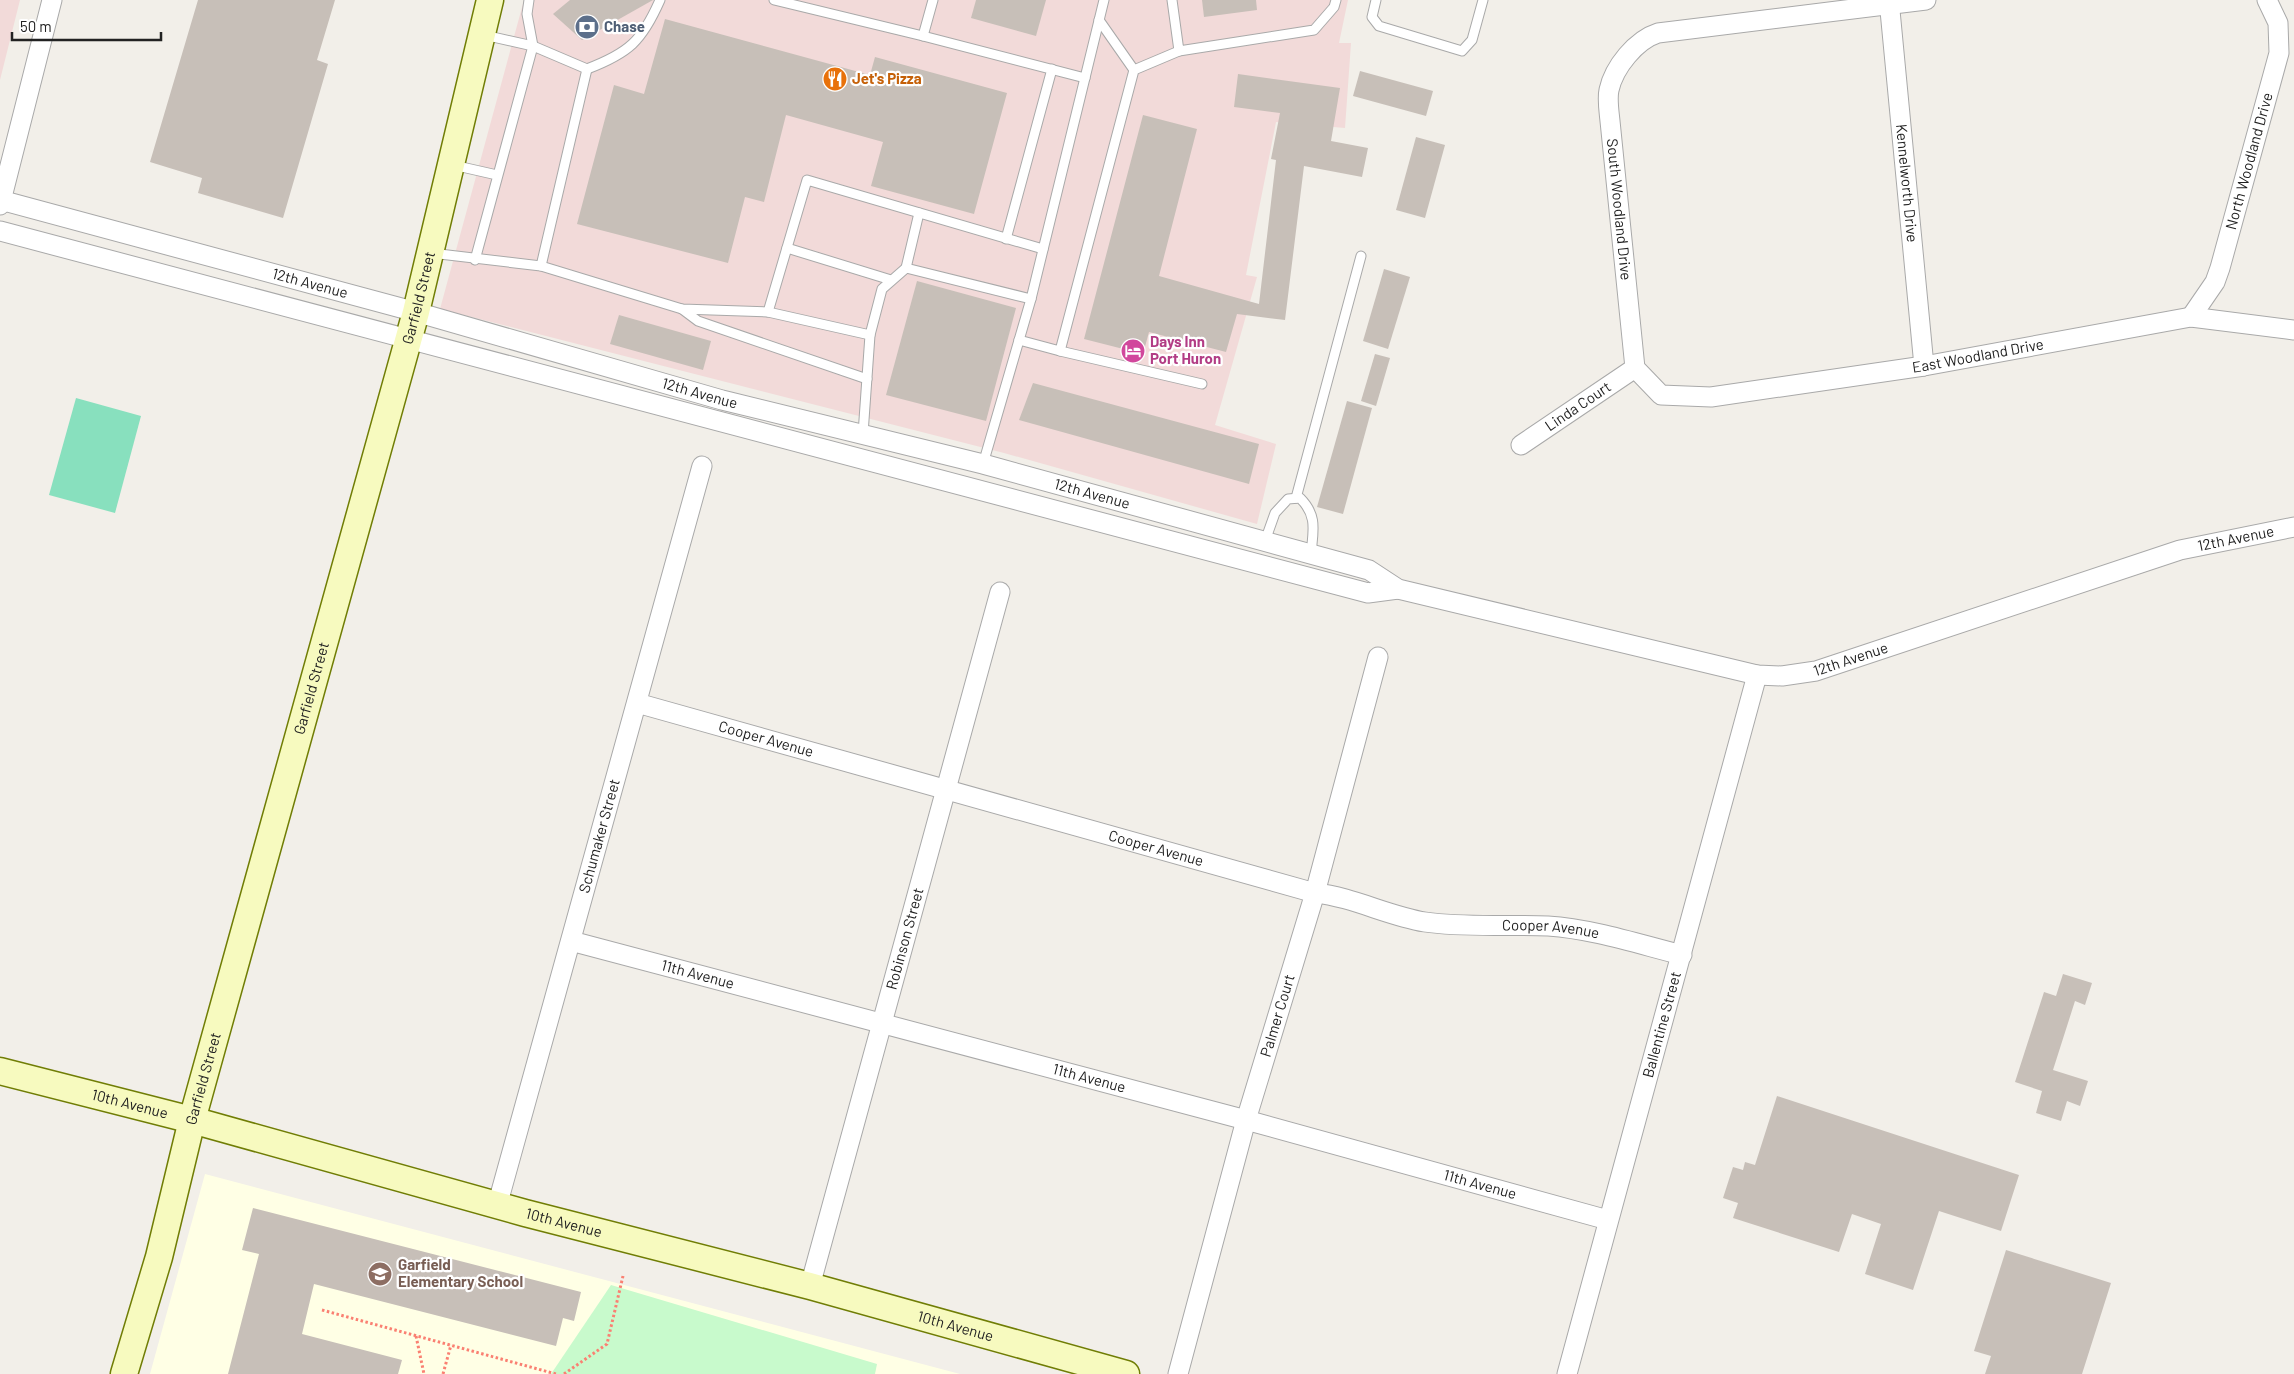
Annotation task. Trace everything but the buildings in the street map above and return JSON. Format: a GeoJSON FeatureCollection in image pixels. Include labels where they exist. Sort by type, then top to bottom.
{"type":"FeatureCollection","features":[{"type":"Feature","properties":{"kind":"street"},"geometry":{"type":"LineString","coordinates":[[0,202],[6,159],[52,0]]}},
{"type":"Feature","properties":{"kind":"street","name":"Garfield Street"},"geometry":{"type":"LineString","coordinates":[[124,1374],[159,1258],[192,1120],[416,312],[490,0]]}},
{"type":"Feature","properties":{"kind":"street"},"geometry":{"type":"LineString","coordinates":[[1889,2],[1926,0]]}},
{"type":"Feature","properties":{"kind":"street","name":"North Woodland Drive"},"geometry":{"type":"LineString","coordinates":[[2191,317],[2215,282],[2220,268],[2279,53],[2278,23],[2267,0]]}},
{"type":"Feature","properties":{"kind":"street","name":"South Woodland Drive"},"geometry":{"type":"LineString","coordinates":[[1636,368],[1610,121],[1609,91],[1621,64],[1641,42],[1658,33],[1889,2]]}},
{"type":"Feature","properties":{"kind":"street","name":"Kennelworth Drive"},"geometry":{"type":"LineString","coordinates":[[1889,2],[1924,366]]}},
{"type":"Feature","properties":{"kind":"street","name":"12th Avenue"},"geometry":{"type":"LineString","coordinates":[[0,202],[416,312],[722,400],[983,464],[1369,570],[1398,589],[1757,674],[1782,676],[1816,671],[2180,550],[2294,527]]}},
{"type":"Feature","properties":{"kind":"street","name":"12th Avenue"},"geometry":{"type":"LineString","coordinates":[[0,231],[1368,594],[1398,589]]}},
{"type":"Feature","properties":{"kind":"street","name":"East Woodland Drive"},"geometry":{"type":"LineString","coordinates":[[1636,368],[1661,396],[1711,397],[1924,366],[2191,317],[2294,330]]}},
{"type":"Feature","properties":{"kind":"street","name":"Linda Court"},"geometry":{"type":"LineString","coordinates":[[1521,444],[1636,368]]}},
{"type":"Feature","properties":{"kind":"street","name":"Schumaker Street"},"geometry":{"type":"LineString","coordinates":[[497,1206],[702,466]]}},
{"type":"Feature","properties":{"kind":"street","name":"Robinson Street"},"geometry":{"type":"LineString","coordinates":[[810,1286],[880,1023],[1000,592]]}},
{"type":"Feature","properties":{"kind":"street","name":"Palmer Court"},"geometry":{"type":"LineString","coordinates":[[1178,1374],[1246,1120],[1315,893],[1378,657]]}},
{"type":"Feature","properties":{"kind":"street","name":"Ballentine Street"},"geometry":{"type":"LineString","coordinates":[[1567,1374],[1757,674]]}},
{"type":"Feature","properties":{"kind":"street","name":"Cooper Avenue"},"geometry":{"type":"LineString","coordinates":[[637,703],[1315,893],[1335,895],[1423,922],[1457,926],[1547,926],[1581,929],[1682,956]]}},
{"type":"Feature","properties":{"kind":"street","name":"11th Avenue"},"geometry":{"type":"LineString","coordinates":[[570,941],[1246,1120],[1608,1220]]}},
{"type":"Feature","properties":{"kind":"street","name":"10th Avenue"},"geometry":{"type":"LineString","coordinates":[[0,1071],[192,1120],[497,1206],[810,1286],[1126,1374]]}},
{"type":"Feature","properties":{"kind":"lane"},"geometry":{"type":"LineString","coordinates":[[475,260],[533,46],[527,14],[529,0]]}},
{"type":"Feature","properties":{"kind":"lane"},"geometry":{"type":"LineString","coordinates":[[482,34],[533,46],[587,69],[614,59],[634,45],[651,20],[660,0]]}},
{"type":"Feature","properties":{"kind":"lane"},"geometry":{"type":"LineString","coordinates":[[774,0],[1085,78]]}},
{"type":"Feature","properties":{"kind":"lane"},"geometry":{"type":"LineString","coordinates":[[923,36],[933,0]]}},
{"type":"Feature","properties":{"kind":"lane"},"geometry":{"type":"LineString","coordinates":[[983,464],[1031,299],[1104,0]]}},
{"type":"Feature","properties":{"kind":"lane"},"geometry":{"type":"LineString","coordinates":[[1172,0],[1179,51]]}},
{"type":"Feature","properties":{"kind":"lane"},"geometry":{"type":"LineString","coordinates":[[1134,70],[1179,51],[1314,30],[1334,7],[1336,0]]}},
{"type":"Feature","properties":{"kind":"lane"},"geometry":{"type":"LineString","coordinates":[[1376,0],[1372,17],[1379,26],[1462,51],[1472,40],[1484,0]]}},
{"type":"Feature","properties":{"kind":"lane"},"geometry":{"type":"LineString","coordinates":[[1060,351],[1134,70],[1099,20]]}},
{"type":"Feature","properties":{"kind":"lane"},"geometry":{"type":"LineString","coordinates":[[541,266],[587,69]]}},
{"type":"Feature","properties":{"kind":"lane"},"geometry":{"type":"LineString","coordinates":[[1006,238],[1052,69]]}},
{"type":"Feature","properties":{"kind":"lane"},"geometry":{"type":"LineString","coordinates":[[451,164],[497,175]]}},
{"type":"Feature","properties":{"kind":"lane"},"geometry":{"type":"LineString","coordinates":[[768,312],[807,180],[1043,250]]}},
{"type":"Feature","properties":{"kind":"lane"},"geometry":{"type":"LineString","coordinates":[[863,434],[870,336],[882,289],[906,268],[919,213]]}},
{"type":"Feature","properties":{"kind":"lane"},"geometry":{"type":"LineString","coordinates":[[787,248],[891,280]]}},
{"type":"Feature","properties":{"kind":"lane"},"geometry":{"type":"LineString","coordinates":[[431,253],[475,260],[541,266],[682,309],[768,312],[870,336]]}},
{"type":"Feature","properties":{"kind":"lane"},"geometry":{"type":"LineString","coordinates":[[1296,498],[1361,256]]}},
{"type":"Feature","properties":{"kind":"lane"},"geometry":{"type":"LineString","coordinates":[[906,268],[1031,299]]}},
{"type":"Feature","properties":{"kind":"lane"},"geometry":{"type":"LineString","coordinates":[[682,309],[698,321],[867,378]]}},
{"type":"Feature","properties":{"kind":"lane"},"geometry":{"type":"LineString","coordinates":[[1019,340],[1202,384]]}},
{"type":"Feature","properties":{"kind":"lane"},"geometry":{"type":"LineString","coordinates":[[1264,541],[1275,513],[1288,499],[1300,498],[1310,508],[1314,524],[1311,554]]}},
{"type":"Feature","properties":{"kind":"path"},"geometry":{"type":"LineString","coordinates":[[564,1374],[607,1344],[623,1276]]}},
{"type":"Feature","properties":{"kind":"path"},"geometry":{"type":"LineString","coordinates":[[322,1310],[556,1374]]}},
{"type":"Feature","properties":{"kind":"path"},"geometry":{"type":"LineString","coordinates":[[416,1336],[424,1374]]}},
{"type":"Feature","properties":{"kind":"path"},"geometry":{"type":"LineString","coordinates":[[443,1374],[451,1345]]}},
{"type":"Feature","properties":{"kind":"shaded area"},"geometry":{"type":"Polygon","coordinates":[[[0,0],[20,0],[0,80],[0,0]]]}},
{"type":"Feature","properties":{"kind":"shaded area"},"geometry":{"type":"Polygon","coordinates":[[[524,0],[1348,0],[1339,43],[1351,43],[1345,128],[1276,122],[1246,275],[1257,277],[1215,425],[1276,444],[1257,524],[1004,453],[440,309],[524,0]]]}},
{"type":"Feature","properties":{"kind":"shaded area","name":"Garfield Elementary School"},"geometry":{"type":"Polygon","coordinates":[[[205,1174],[960,1374],[150,1374],[205,1174]]]}},
{"type":"Feature","properties":{"kind":"green space"},"geometry":{"type":"Polygon","coordinates":[[[76,398],[141,416],[115,513],[49,495],[76,398]]]}},
{"type":"Feature","properties":{"kind":"green space"},"geometry":{"type":"Polygon","coordinates":[[[611,1285],[877,1364],[875,1374],[551,1374],[611,1285]]]}},
{"type":"Feature","properties":{"kind":"place","name":"Chase"},"geometry":{"type":"Point","coordinates":[587,27]}},
{"type":"Feature","properties":{"kind":"place","name":"Jet's Pizza"},"geometry":{"type":"Point","coordinates":[835,79]}},
{"type":"Feature","properties":{"kind":"place","name":"Days Inn Port Huron"},"geometry":{"type":"Point","coordinates":[1133,351]}},
{"type":"Feature","properties":{"kind":"place","name":"Garfield Elementary School"},"geometry":{"type":"Point","coordinates":[380,1274]}}]}
